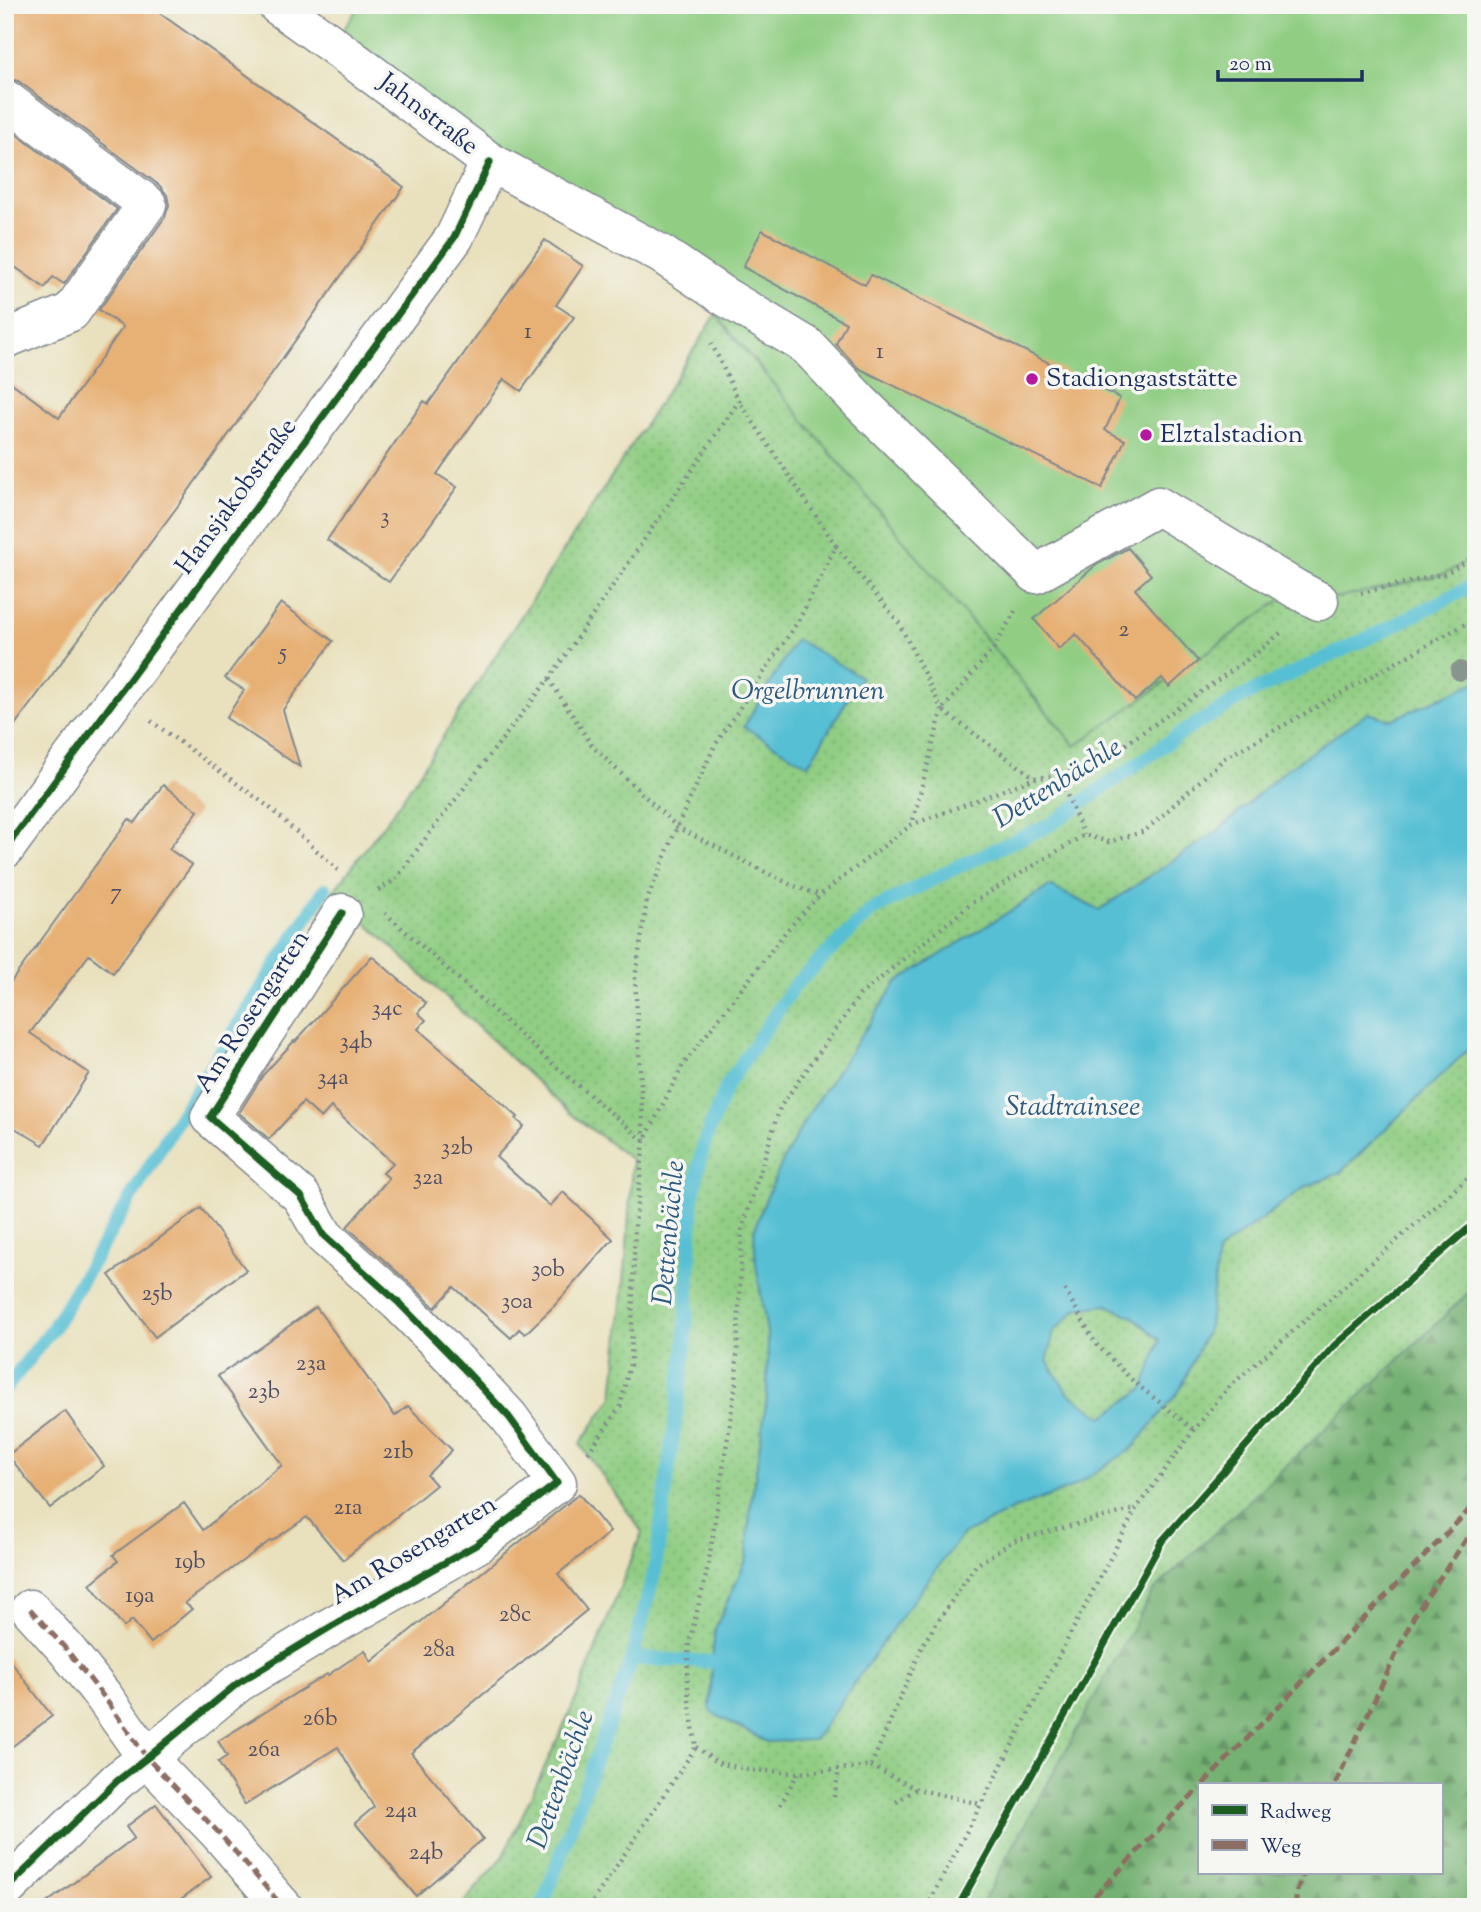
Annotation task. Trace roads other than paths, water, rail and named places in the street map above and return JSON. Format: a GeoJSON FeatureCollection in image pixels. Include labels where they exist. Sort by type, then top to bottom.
{"type":"FeatureCollection","features":[{"type":"Feature","properties":{"kind":"street","name":"Jahnstraße"},"geometry":{"type":"LineString","coordinates":[[277,5],[490,162],[661,254],[722,295],[807,346],[860,403],[1036,574],[1158,506],[1319,601]]}},
{"type":"Feature","properties":{"kind":"street"},"geometry":{"type":"LineString","coordinates":[[5,99],[148,204],[71,312],[5,339]]}},
{"type":"Feature","properties":{"kind":"street","name":"Hansjakobstraße"},"geometry":{"type":"LineString","coordinates":[[5,849],[454,238],[490,162]]}},
{"type":"Feature","properties":{"kind":"street","name":"Am Rosengarten"},"geometry":{"type":"LineString","coordinates":[[5,1890],[117,1781],[238,1683],[332,1626],[476,1545],[557,1483],[509,1417],[466,1371],[399,1303],[324,1236],[301,1196],[210,1117],[360,909]]}},
{"type":"Feature","properties":{"kind":"street"},"geometry":{"type":"LineString","coordinates":[[30,1609],[97,1688],[147,1758],[219,1833],[283,1907]]}},
{"type":"Feature","properties":{"kind":"water","name":"Orgelbrunnen"},"geometry":{"type":"Polygon","coordinates":[[[796,639],[861,677],[808,765],[744,727],[796,639]]]}},
{"type":"Feature","properties":{"kind":"water","name":"Stadtrainsee"},"geometry":{"type":"Polygon","coordinates":[[[1476,682],[1476,1042],[1340,1173],[1305,1187],[1218,1251],[1209,1326],[1180,1390],[1133,1448],[1071,1488],[1014,1509],[962,1535],[814,1740],[767,1742],[710,1712],[715,1629],[747,1558],[750,1510],[767,1398],[768,1339],[756,1264],[754,1232],[781,1165],[807,1116],[897,982],[1050,886],[1099,910],[1220,829],[1287,769],[1368,713],[1391,720],[1476,682]],[[1107,1305],[1077,1309],[1054,1331],[1047,1361],[1068,1393],[1103,1417],[1144,1388],[1160,1340],[1135,1318],[1107,1305]]]}},
{"type":"Feature","properties":{"kind":"waterway","name":"Dettenbächle"},"geometry":{"type":"LineString","coordinates":[[542,1907],[632,1658],[655,1570],[685,1348],[693,1195],[704,1143],[727,1085],[795,985],[871,911],[957,867],[1050,825],[1183,732],[1244,696],[1476,584]]}},
{"type":"Feature","properties":{"kind":"waterway"},"geometry":{"type":"LineString","coordinates":[[5,1389],[53,1328],[176,1122],[325,889]]}},
{"type":"Feature","properties":{"kind":"waterway"},"geometry":{"type":"LineString","coordinates":[[632,1658],[712,1662]]}},
{"type":"Feature","properties":{"kind":"place","name":"Stadiongaststätte"},"geometry":{"type":"Point","coordinates":[1032,379]}},
{"type":"Feature","properties":{"kind":"place","name":"Elztalstadion"},"geometry":{"type":"Point","coordinates":[1146,435]}}]}
